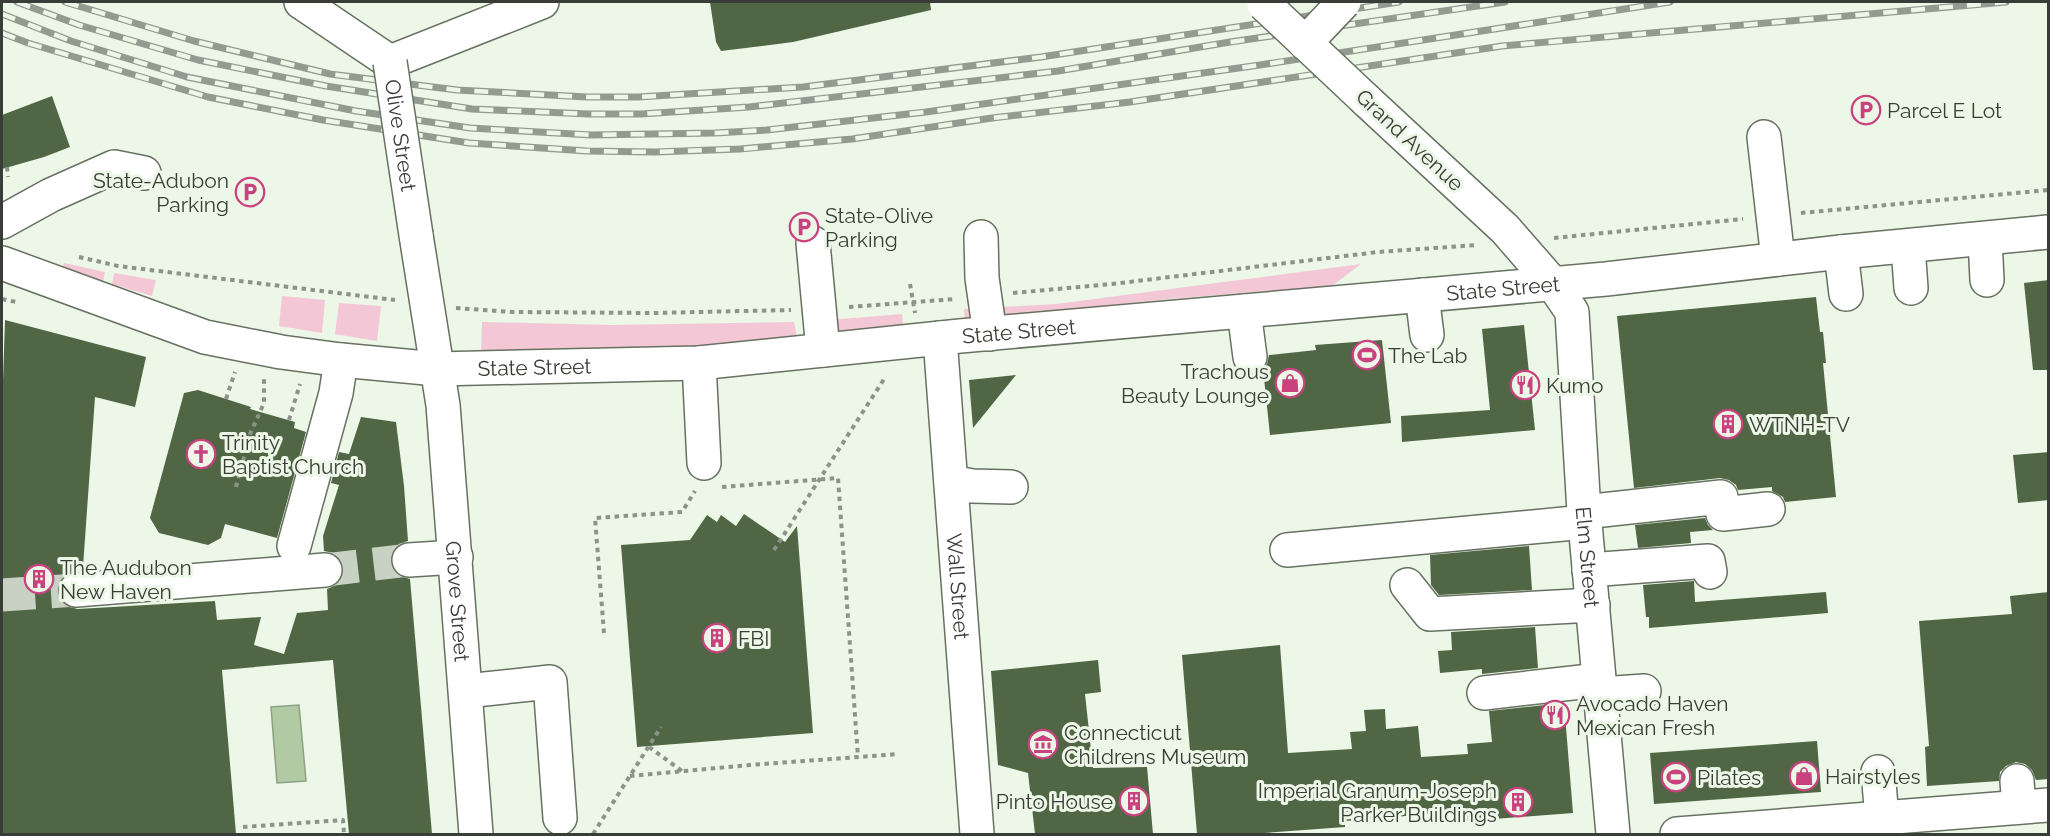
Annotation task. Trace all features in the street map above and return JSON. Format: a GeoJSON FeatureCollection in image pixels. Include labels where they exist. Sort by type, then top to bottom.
{"type":"FeatureCollection","features":[{"type":"Feature","properties":{"kind":"main road"},"geometry":{"type":"LineString","coordinates":[[301,2],[390,62]]}},
{"type":"Feature","properties":{"kind":"main road","name":"Olive Street"},"geometry":{"type":"LineString","coordinates":[[437,369],[390,62],[542,2]]}},
{"type":"Feature","properties":{"kind":"main road"},"geometry":{"type":"LineString","coordinates":[[1305,43],[1344,2]]}},
{"type":"Feature","properties":{"kind":"main road","name":"Grand Avenue"},"geometry":{"type":"LineString","coordinates":[[1263,3],[1518,242],[1553,284]]}},
{"type":"Feature","properties":{"kind":"main road"},"geometry":{"type":"LineString","coordinates":[[1764,137],[1778,259]]}},
{"type":"Feature","properties":{"kind":"main road"},"geometry":{"type":"LineString","coordinates":[[2,222],[51,195],[114,167],[144,173]]}},
{"type":"Feature","properties":{"kind":"main road","name":"State Street"},"geometry":{"type":"LineString","coordinates":[[2,263],[204,337],[281,352],[437,369],[699,363],[823,350],[928,330],[990,334],[1553,284],[2049,232]]}},
{"type":"Feature","properties":{"kind":"main road"},"geometry":{"type":"LineString","coordinates":[[981,237],[982,279],[990,334]]}},
{"type":"Feature","properties":{"kind":"main road"},"geometry":{"type":"LineString","coordinates":[[1985,239],[1987,280]]}},
{"type":"Feature","properties":{"kind":"main road"},"geometry":{"type":"LineString","coordinates":[[813,243],[823,350]]}},
{"type":"Feature","properties":{"kind":"main road"},"geometry":{"type":"LineString","coordinates":[[1908,247],[1911,288]]}},
{"type":"Feature","properties":{"kind":"main road"},"geometry":{"type":"LineString","coordinates":[[1841,252],[1846,294]]}},
{"type":"Feature","properties":{"kind":"main road","name":"Elm Street"},"geometry":{"type":"LineString","coordinates":[[1553,284],[1572,312],[1589,570],[1612,834]]}},
{"type":"Feature","properties":{"kind":"main road"},"geometry":{"type":"LineString","coordinates":[[1422,295],[1426,335]]}},
{"type":"Feature","properties":{"kind":"main road"},"geometry":{"type":"LineString","coordinates":[[1245,311],[1250,357]]}},
{"type":"Feature","properties":{"kind":"main road","name":"Wall Street"},"geometry":{"type":"LineString","coordinates":[[928,330],[951,482],[977,834]]}},
{"type":"Feature","properties":{"kind":"main road"},"geometry":{"type":"LineString","coordinates":[[294,546],[336,393],[341,360]]}},
{"type":"Feature","properties":{"kind":"main road"},"geometry":{"type":"LineString","coordinates":[[699,363],[706,480]]}},
{"type":"Feature","properties":{"kind":"main road","name":"Grove Street"},"geometry":{"type":"LineString","coordinates":[[437,369],[443,405],[456,557],[476,834]]}},
{"type":"Feature","properties":{"kind":"main road"},"geometry":{"type":"LineString","coordinates":[[951,482],[972,486],[1011,487]]}},
{"type":"Feature","properties":{"kind":"main road"},"geometry":{"type":"LineString","coordinates":[[1287,550],[1585,517],[1721,497],[1723,514],[1768,509]]}},
{"type":"Feature","properties":{"kind":"main road"},"geometry":{"type":"LineString","coordinates":[[409,560],[456,557]]}},
{"type":"Feature","properties":{"kind":"main road"},"geometry":{"type":"LineString","coordinates":[[1589,570],[1708,561],[1710,572]]}},
{"type":"Feature","properties":{"kind":"main road"},"geometry":{"type":"LineString","coordinates":[[76,590],[325,570]]}},
{"type":"Feature","properties":{"kind":"main road"},"geometry":{"type":"LineString","coordinates":[[1407,585],[1430,614],[1593,605]]}},
{"type":"Feature","properties":{"kind":"main road"},"geometry":{"type":"LineString","coordinates":[[466,691],[550,682],[560,818]]}},
{"type":"Feature","properties":{"kind":"main road"},"geometry":{"type":"LineString","coordinates":[[1484,693],[1600,687],[1644,691]]}},
{"type":"Feature","properties":{"kind":"main road"},"geometry":{"type":"LineString","coordinates":[[1878,772],[1882,818]]}},
{"type":"Feature","properties":{"kind":"main road"},"geometry":{"type":"LineString","coordinates":[[1677,834],[1882,818],[2028,797]]}},
{"type":"Feature","properties":{"kind":"path"},"geometry":{"type":"LineString","coordinates":[[7,167],[8,177]]}},
{"type":"Feature","properties":{"kind":"path"},"geometry":{"type":"LineString","coordinates":[[985,296],[1112,284],[1378,252],[1518,242]]}},
{"type":"Feature","properties":{"kind":"path"},"geometry":{"type":"LineString","coordinates":[[73,256],[117,266],[470,310],[653,313],[819,309],[934,301]]}},
{"type":"Feature","properties":{"kind":"path"},"geometry":{"type":"LineString","coordinates":[[910,284],[913,303],[928,330]]}},
{"type":"Feature","properties":{"kind":"path"},"geometry":{"type":"LineString","coordinates":[[226,399],[235,371]]}},
{"type":"Feature","properties":{"kind":"path"},"geometry":{"type":"LineString","coordinates":[[774,550],[886,376]]}},
{"type":"Feature","properties":{"kind":"path"},"geometry":{"type":"LineString","coordinates":[[236,487],[253,426],[264,403],[264,377]]}},
{"type":"Feature","properties":{"kind":"path"},"geometry":{"type":"LineString","coordinates":[[289,420],[301,383]]}},
{"type":"Feature","properties":{"kind":"path"},"geometry":{"type":"LineString","coordinates":[[604,633],[595,518],[682,512],[706,480],[837,478],[858,757]]}},
{"type":"Feature","properties":{"kind":"path"},"geometry":{"type":"LineString","coordinates":[[593,834],[661,727]]}},
{"type":"Feature","properties":{"kind":"path"},"geometry":{"type":"LineString","coordinates":[[649,747],[683,771]]}},
{"type":"Feature","properties":{"kind":"path"},"geometry":{"type":"LineString","coordinates":[[630,776],[899,754]]}},
{"type":"Feature","properties":{"kind":"path"},"geometry":{"type":"LineString","coordinates":[[243,827],[343,820],[344,834]]}},
{"type":"Feature","properties":{"kind":"shaded area"},"geometry":{"type":"Polygon","coordinates":[[[64,263],[105,272],[103,282],[61,271],[64,263]]]}},
{"type":"Feature","properties":{"kind":"shaded area"},"geometry":{"type":"Polygon","coordinates":[[[1361,264],[1332,286],[1168,299],[965,321],[964,309],[1056,304],[1361,264]]]}},
{"type":"Feature","properties":{"kind":"shaded area"},"geometry":{"type":"Polygon","coordinates":[[[114,273],[156,280],[152,296],[112,284],[114,273]]]}},
{"type":"Feature","properties":{"kind":"shaded area"},"geometry":{"type":"Polygon","coordinates":[[[282,296],[325,300],[322,333],[279,326],[282,296]]]}},
{"type":"Feature","properties":{"kind":"shaded area"},"geometry":{"type":"Polygon","coordinates":[[[339,303],[381,306],[377,341],[335,334],[339,303]]]}},
{"type":"Feature","properties":{"kind":"shaded area"},"geometry":{"type":"Polygon","coordinates":[[[902,314],[903,325],[831,332],[829,320],[902,314]]]}},
{"type":"Feature","properties":{"kind":"shaded area"},"geometry":{"type":"Polygon","coordinates":[[[482,322],[612,325],[794,322],[797,336],[628,352],[481,355],[482,322]]]}},
{"type":"Feature","properties":{"kind":"shaded area"},"geometry":{"type":"Polygon","coordinates":[[[299,705],[306,781],[277,783],[271,707],[299,705]]]}},
{"type":"Feature","properties":{"kind":"building"},"geometry":{"type":"Polygon","coordinates":[[[710,2],[930,2],[931,10],[793,42],[721,51],[716,42],[710,2]]]}},
{"type":"Feature","properties":{"kind":"building"},"geometry":{"type":"Polygon","coordinates":[[[52,96],[70,147],[2,169],[2,115],[52,96]]]}},
{"type":"Feature","properties":{"kind":"building"},"geometry":{"type":"Polygon","coordinates":[[[2049,280],[2049,370],[2033,370],[2024,283],[2049,280]]]}},
{"type":"Feature","properties":{"kind":"building","name":"WTNH-TV"},"geometry":{"type":"Polygon","coordinates":[[[1816,297],[1820,332],[1823,332],[1826,363],[1823,363],[1836,497],[1785,502],[1783,497],[1772,491],[1772,487],[1738,490],[1736,485],[1729,480],[1720,478],[1634,488],[1617,316],[1816,297]]]}},
{"type":"Feature","properties":{"kind":"building","name":"The Audubon New Haven"},"geometry":{"type":"Polygon","coordinates":[[[5,320],[146,357],[135,407],[95,397],[83,567],[76,568],[76,571],[65,575],[59,581],[57,591],[61,601],[69,607],[78,609],[215,601],[217,620],[261,617],[254,645],[284,654],[297,613],[328,610],[327,589],[336,585],[342,577],[344,569],[341,560],[334,553],[324,551],[323,536],[339,485],[331,483],[339,452],[349,454],[361,417],[396,422],[408,541],[399,544],[393,551],[390,562],[394,571],[410,579],[432,834],[349,834],[333,660],[222,670],[236,834],[2,834],[2,411],[5,320]]]}},
{"type":"Feature","properties":{"kind":"building"},"geometry":{"type":"Polygon","coordinates":[[[1524,325],[1535,430],[1402,442],[1401,416],[1490,410],[1482,329],[1524,325]]]}},
{"type":"Feature","properties":{"kind":"building"},"geometry":{"type":"Polygon","coordinates":[[[1382,340],[1391,423],[1270,435],[1263,369],[1269,355],[1316,350],[1315,345],[1382,340]]]}},
{"type":"Feature","properties":{"kind":"building"},"geometry":{"type":"Polygon","coordinates":[[[1016,375],[973,428],[969,380],[1016,375]]]}},
{"type":"Feature","properties":{"kind":"building"},"geometry":{"type":"Polygon","coordinates":[[[198,390],[295,422],[294,428],[306,432],[277,538],[225,524],[221,538],[208,545],[159,533],[150,518],[184,393],[198,390]]]}},
{"type":"Feature","properties":{"kind":"building"},"geometry":{"type":"Polygon","coordinates":[[[2049,452],[2049,500],[2018,503],[2013,455],[2049,452]]]}},
{"type":"Feature","properties":{"kind":"building","name":"FBI"},"geometry":{"type":"Polygon","coordinates":[[[744,514],[785,542],[797,526],[813,733],[637,747],[621,545],[690,540],[707,515],[717,522],[721,515],[736,526],[744,514]]]}},
{"type":"Feature","properties":{"kind":"building"},"geometry":{"type":"Polygon","coordinates":[[[1705,518],[1713,530],[1690,532],[1691,543],[1638,548],[1635,525],[1705,518]]]}},
{"type":"Feature","properties":{"kind":"building"},"geometry":{"type":"Polygon","coordinates":[[[1529,546],[1532,590],[1439,595],[1431,585],[1430,555],[1529,546]]]}},
{"type":"Feature","properties":{"kind":"building"},"geometry":{"type":"Polygon","coordinates":[[[1694,581],[1695,602],[1826,592],[1828,613],[1649,628],[1643,585],[1694,581]]]}},
{"type":"Feature","properties":{"kind":"building"},"geometry":{"type":"Polygon","coordinates":[[[2049,592],[2049,779],[2036,780],[2032,770],[2025,764],[2016,762],[2006,766],[2000,772],[1999,781],[1927,786],[1925,747],[1929,746],[1919,621],[2012,614],[2010,596],[2049,592]]]}},
{"type":"Feature","properties":{"kind":"building"},"geometry":{"type":"Polygon","coordinates":[[[1535,627],[1538,668],[1482,674],[1482,669],[1440,673],[1438,651],[1452,650],[1451,632],[1535,627]]]}},
{"type":"Feature","properties":{"kind":"building"},"geometry":{"type":"Polygon","coordinates":[[[1280,645],[1288,753],[1352,749],[1350,732],[1366,731],[1364,710],[1385,709],[1386,729],[1418,726],[1421,757],[1468,754],[1467,744],[1492,742],[1489,711],[1564,703],[1573,813],[1455,822],[1454,812],[1345,821],[1345,827],[1250,834],[1197,834],[1182,655],[1280,645]]]}},
{"type":"Feature","properties":{"kind":"building","name":"Connecticut Childrens Museum"},"geometry":{"type":"Polygon","coordinates":[[[1098,660],[1101,692],[1085,694],[1093,768],[1147,767],[1153,834],[1035,834],[1028,773],[998,765],[991,671],[1098,660]]]}},
{"type":"Feature","properties":{"kind":"building"},"geometry":{"type":"Polygon","coordinates":[[[1817,741],[1821,792],[1654,804],[1650,753],[1817,741]]]}},
{"type":"Feature","properties":{"kind":"tunnel"},"geometry":{"type":"LineString","coordinates":[[325,570],[409,560]]}},
{"type":"Feature","properties":{"kind":"tunnel"},"geometry":{"type":"LineString","coordinates":[[2,595],[76,590]]}},
{"type":"Feature","properties":{"kind":"railway"},"geometry":{"type":"LineString","coordinates":[[17,2],[79,25],[198,60],[326,86],[472,109],[589,114],[641,114],[749,107],[1058,71],[1230,42],[1505,2]]}},
{"type":"Feature","properties":{"kind":"railway"},"geometry":{"type":"LineString","coordinates":[[65,2],[194,41],[330,74],[457,90],[587,97],[638,97],[803,87],[1041,57],[1399,2]]}},
{"type":"Feature","properties":{"kind":"railway"},"geometry":{"type":"LineString","coordinates":[[2,14],[71,41],[187,77],[356,111],[470,128],[591,135],[767,130],[926,112],[1260,65],[1670,2]]}},
{"type":"Feature","properties":{"kind":"railway"},"geometry":{"type":"LineString","coordinates":[[2,33],[28,43],[208,97],[323,120],[469,143],[587,151],[655,152],[740,149],[852,139],[992,118],[1130,102],[1502,46],[2006,2]]}},
{"type":"Feature","properties":{"kind":"place","name":"Parcel E Lot"},"geometry":{"type":"Point","coordinates":[1866,110]}},
{"type":"Feature","properties":{"kind":"place","name":"State-Adubon Parking"},"geometry":{"type":"Point","coordinates":[250,192]}},
{"type":"Feature","properties":{"kind":"place","name":"State-Olive Parking"},"geometry":{"type":"Point","coordinates":[804,227]}},
{"type":"Feature","properties":{"kind":"place","name":"The Lab"},"geometry":{"type":"Point","coordinates":[1367,355]}},
{"type":"Feature","properties":{"kind":"place","name":"Trachous Beauty Lounge"},"geometry":{"type":"Point","coordinates":[1290,383]}},
{"type":"Feature","properties":{"kind":"place","name":"Kumo"},"geometry":{"type":"Point","coordinates":[1525,385]}},
{"type":"Feature","properties":{"kind":"place","name":"WTNH-TV"},"geometry":{"type":"Point","coordinates":[1728,424]}},
{"type":"Feature","properties":{"kind":"place","name":"Trinity Baptist Church"},"geometry":{"type":"Point","coordinates":[201,454]}},
{"type":"Feature","properties":{"kind":"place","name":"The Audubon New Haven"},"geometry":{"type":"Point","coordinates":[39,579]}},
{"type":"Feature","properties":{"kind":"place","name":"FBI"},"geometry":{"type":"Point","coordinates":[717,638]}},
{"type":"Feature","properties":{"kind":"place","name":"Avocado Haven Mexican Fresh"},"geometry":{"type":"Point","coordinates":[1555,715]}},
{"type":"Feature","properties":{"kind":"place","name":"Connecticut Childrens Museum"},"geometry":{"type":"Point","coordinates":[1043,744]}},
{"type":"Feature","properties":{"kind":"place","name":"Hairstyles"},"geometry":{"type":"Point","coordinates":[1804,776]}},
{"type":"Feature","properties":{"kind":"place","name":"Pilates"},"geometry":{"type":"Point","coordinates":[1676,777]}},
{"type":"Feature","properties":{"kind":"place","name":"Pinto House"},"geometry":{"type":"Point","coordinates":[1134,801]}},
{"type":"Feature","properties":{"kind":"place","name":"Imperial Granum-Joseph Parker Buildings"},"geometry":{"type":"Point","coordinates":[1518,802]}}]}
